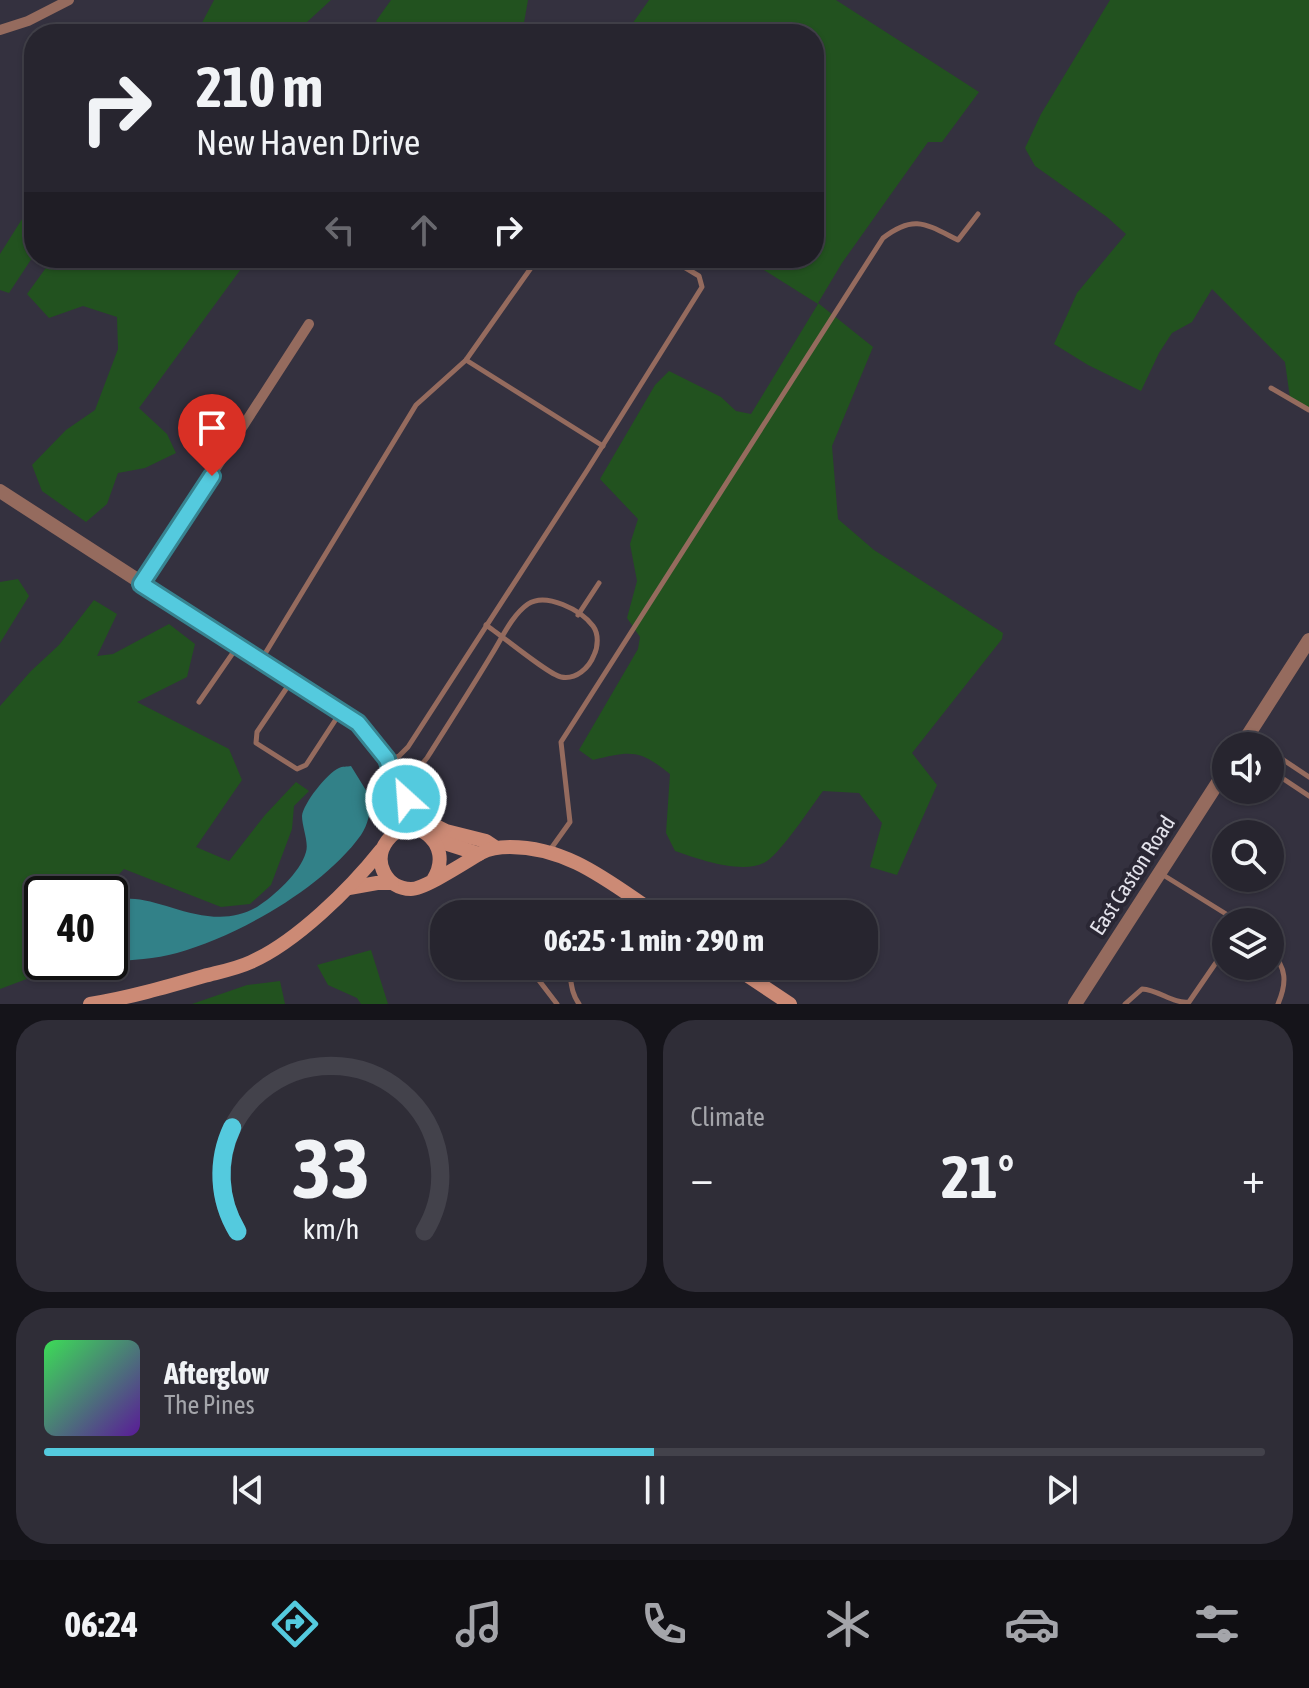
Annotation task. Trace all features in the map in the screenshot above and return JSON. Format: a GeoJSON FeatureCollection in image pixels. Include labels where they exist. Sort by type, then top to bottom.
{"type":"FeatureCollection","features":[{"type":"Feature","properties":{"kind":"main road"},"geometry":{"type":"LineString","coordinates":[[414,815],[446,831],[486,841],[495,847]]}},
{"type":"Feature","properties":{"kind":"main road"},"geometry":{"type":"LineString","coordinates":[[90,1004],[130,997],[251,963],[282,943],[349,888],[387,842],[410,829],[479,854]]}},
{"type":"Feature","properties":{"kind":"main road"},"geometry":{"type":"LineString","coordinates":[[431,837],[440,853],[433,880]]}},
{"type":"Feature","properties":{"kind":"main road"},"geometry":{"type":"LineString","coordinates":[[387,842],[380,863],[383,873],[392,883]]}},
{"type":"Feature","properties":{"kind":"main road"},"geometry":{"type":"LineString","coordinates":[[349,888],[392,883],[406,889],[416,889],[495,847],[530,847],[574,860],[635,900]]}},
{"type":"Feature","properties":{"kind":"main road"},"geometry":{"type":"LineString","coordinates":[[754,980],[790,1004]]}},
{"type":"Feature","properties":{"kind":"street"},"geometry":{"type":"LineString","coordinates":[[0,30],[28,21],[69,0]]}},
{"type":"Feature","properties":{"kind":"street"},"geometry":{"type":"LineString","coordinates":[[141,584],[309,324]]}},
{"type":"Feature","properties":{"kind":"street"},"geometry":{"type":"LineString","coordinates":[[0,491],[358,723],[376,742],[397,788],[431,837]]}},
{"type":"Feature","properties":{"kind":"street"},"geometry":{"type":"LineString","coordinates":[[1250,732],[1309,640]]}},
{"type":"Feature","properties":{"kind":"street"},"geometry":{"type":"LineString","coordinates":[[387,842],[395,829],[397,788]]}},
{"type":"Feature","properties":{"kind":"street","name":"East Caston Road"},"geometry":{"type":"LineString","coordinates":[[1075,1004],[1212,792]]}},
{"type":"Feature","properties":{"kind":"lane"},"geometry":{"type":"LineString","coordinates":[[550,851],[570,822],[561,742],[883,238],[899,226],[919,222],[958,240],[978,214]]}},
{"type":"Feature","properties":{"kind":"lane"},"geometry":{"type":"LineString","coordinates":[[260,661],[416,405],[466,360],[531,268]]}},
{"type":"Feature","properties":{"kind":"lane"},"geometry":{"type":"LineString","coordinates":[[387,761],[399,756],[408,747],[702,287],[699,276],[686,268]]}},
{"type":"Feature","properties":{"kind":"lane"},"geometry":{"type":"LineString","coordinates":[[466,360],[603,446]]}},
{"type":"Feature","properties":{"kind":"lane"},"geometry":{"type":"LineString","coordinates":[[1271,388],[1309,410]]}},
{"type":"Feature","properties":{"kind":"lane"},"geometry":{"type":"LineString","coordinates":[[578,615],[599,583]]}},
{"type":"Feature","properties":{"kind":"lane"},"geometry":{"type":"LineString","coordinates":[[397,788],[427,758],[503,636],[527,605],[537,600],[551,600],[593,625],[597,636],[596,651],[591,663],[581,673],[569,678],[558,677],[503,636],[486,625]]}},
{"type":"Feature","properties":{"kind":"lane"},"geometry":{"type":"LineString","coordinates":[[199,702],[237,646]]}},
{"type":"Feature","properties":{"kind":"lane"},"geometry":{"type":"LineString","coordinates":[[292,680],[257,732],[256,743],[297,769],[306,765],[341,712]]}},
{"type":"Feature","properties":{"kind":"lane"},"geometry":{"type":"LineString","coordinates":[[1284,760],[1309,777]]}},
{"type":"Feature","properties":{"kind":"lane"},"geometry":{"type":"LineString","coordinates":[[1284,779],[1309,796]]}},
{"type":"Feature","properties":{"kind":"lane"},"geometry":{"type":"LineString","coordinates":[[1160,872],[1217,908]]}},
{"type":"Feature","properties":{"kind":"lane"},"geometry":{"type":"LineString","coordinates":[[1125,1004],[1142,989],[1186,1004],[1212,969]]}},
{"type":"Feature","properties":{"kind":"lane"},"geometry":{"type":"LineString","coordinates":[[1278,1004],[1286,979],[1284,973]]}},
{"type":"Feature","properties":{"kind":"lane"},"geometry":{"type":"LineString","coordinates":[[539,980],[557,1004]]}},
{"type":"Feature","properties":{"kind":"lane"},"geometry":{"type":"LineString","coordinates":[[571,980],[571,992],[579,1004]]}},
{"type":"Feature","properties":{"kind":"green space"},"geometry":{"type":"Polygon","coordinates":[[[214,0],[331,0],[305,24],[201,24],[214,0]]]}},
{"type":"Feature","properties":{"kind":"green space"},"geometry":{"type":"Polygon","coordinates":[[[391,0],[528,0],[524,24],[379,24],[376,21],[391,0]]]}},
{"type":"Feature","properties":{"kind":"green space"},"geometry":{"type":"Polygon","coordinates":[[[649,0],[836,0],[979,92],[942,142],[928,142],[842,263],[818,303],[873,347],[832,446],[838,519],[874,550],[1003,633],[1002,639],[912,753],[937,785],[897,875],[870,867],[882,823],[859,793],[823,791],[773,856],[758,865],[734,867],[675,851],[666,833],[670,774],[642,756],[626,754],[593,760],[579,750],[638,649],[640,637],[627,618],[637,581],[630,544],[638,519],[600,479],[655,385],[669,371],[721,397],[736,411],[751,414],[818,304],[761,268],[824,268],[824,24],[632,24],[649,0]]]}},
{"type":"Feature","properties":{"kind":"green space"},"geometry":{"type":"Polygon","coordinates":[[[1110,0],[1309,0],[1309,410],[1290,398],[1285,362],[1212,289],[1192,322],[1172,333],[1141,391],[1054,344],[1077,293],[1126,234],[1035,166],[1025,148],[1041,114],[1110,0]]]}},
{"type":"Feature","properties":{"kind":"green space"},"geometry":{"type":"Polygon","coordinates":[[[24,216],[25,268],[9,293],[0,290],[0,254],[24,216]]]}},
{"type":"Feature","properties":{"kind":"green space"},"geometry":{"type":"Polygon","coordinates":[[[46,268],[242,268],[139,408],[167,434],[176,453],[145,468],[118,473],[107,504],[86,522],[42,491],[32,465],[66,430],[95,410],[118,349],[117,317],[83,306],[49,318],[27,294],[46,268]]]}},
{"type":"Feature","properties":{"kind":"green space"},"geometry":{"type":"Polygon","coordinates":[[[18,579],[29,596],[0,643],[0,582],[18,579]]]}},
{"type":"Feature","properties":{"kind":"green space"},"geometry":{"type":"Polygon","coordinates":[[[94,600],[117,614],[97,656],[113,654],[169,624],[195,644],[187,677],[137,702],[229,749],[242,780],[196,847],[229,861],[296,782],[309,791],[294,806],[292,829],[271,885],[250,904],[221,907],[124,869],[117,876],[24,876],[24,980],[0,989],[0,706],[59,645],[94,600]]]}},
{"type":"Feature","properties":{"kind":"green space"},"geometry":{"type":"Polygon","coordinates":[[[371,950],[388,1004],[361,1004],[357,998],[328,985],[317,965],[371,950]]]}},
{"type":"Feature","properties":{"kind":"green space"},"geometry":{"type":"Polygon","coordinates":[[[280,981],[285,1004],[192,1004],[247,985],[280,981]]]}},
{"type":"Feature","properties":{"kind":"water"},"geometry":{"type":"Polygon","coordinates":[[[351,766],[372,800],[365,827],[345,855],[278,908],[226,935],[169,955],[128,960],[128,899],[216,917],[236,915],[257,907],[271,897],[303,860],[307,844],[302,816],[307,804],[322,782],[340,767],[351,766]]]}},
{"type":"Feature","properties":{"kind":"route"},"geometry":{"type":"LineString","coordinates":[[212,476],[141,584],[358,723],[387,759],[399,795],[406,799]]}}]}
